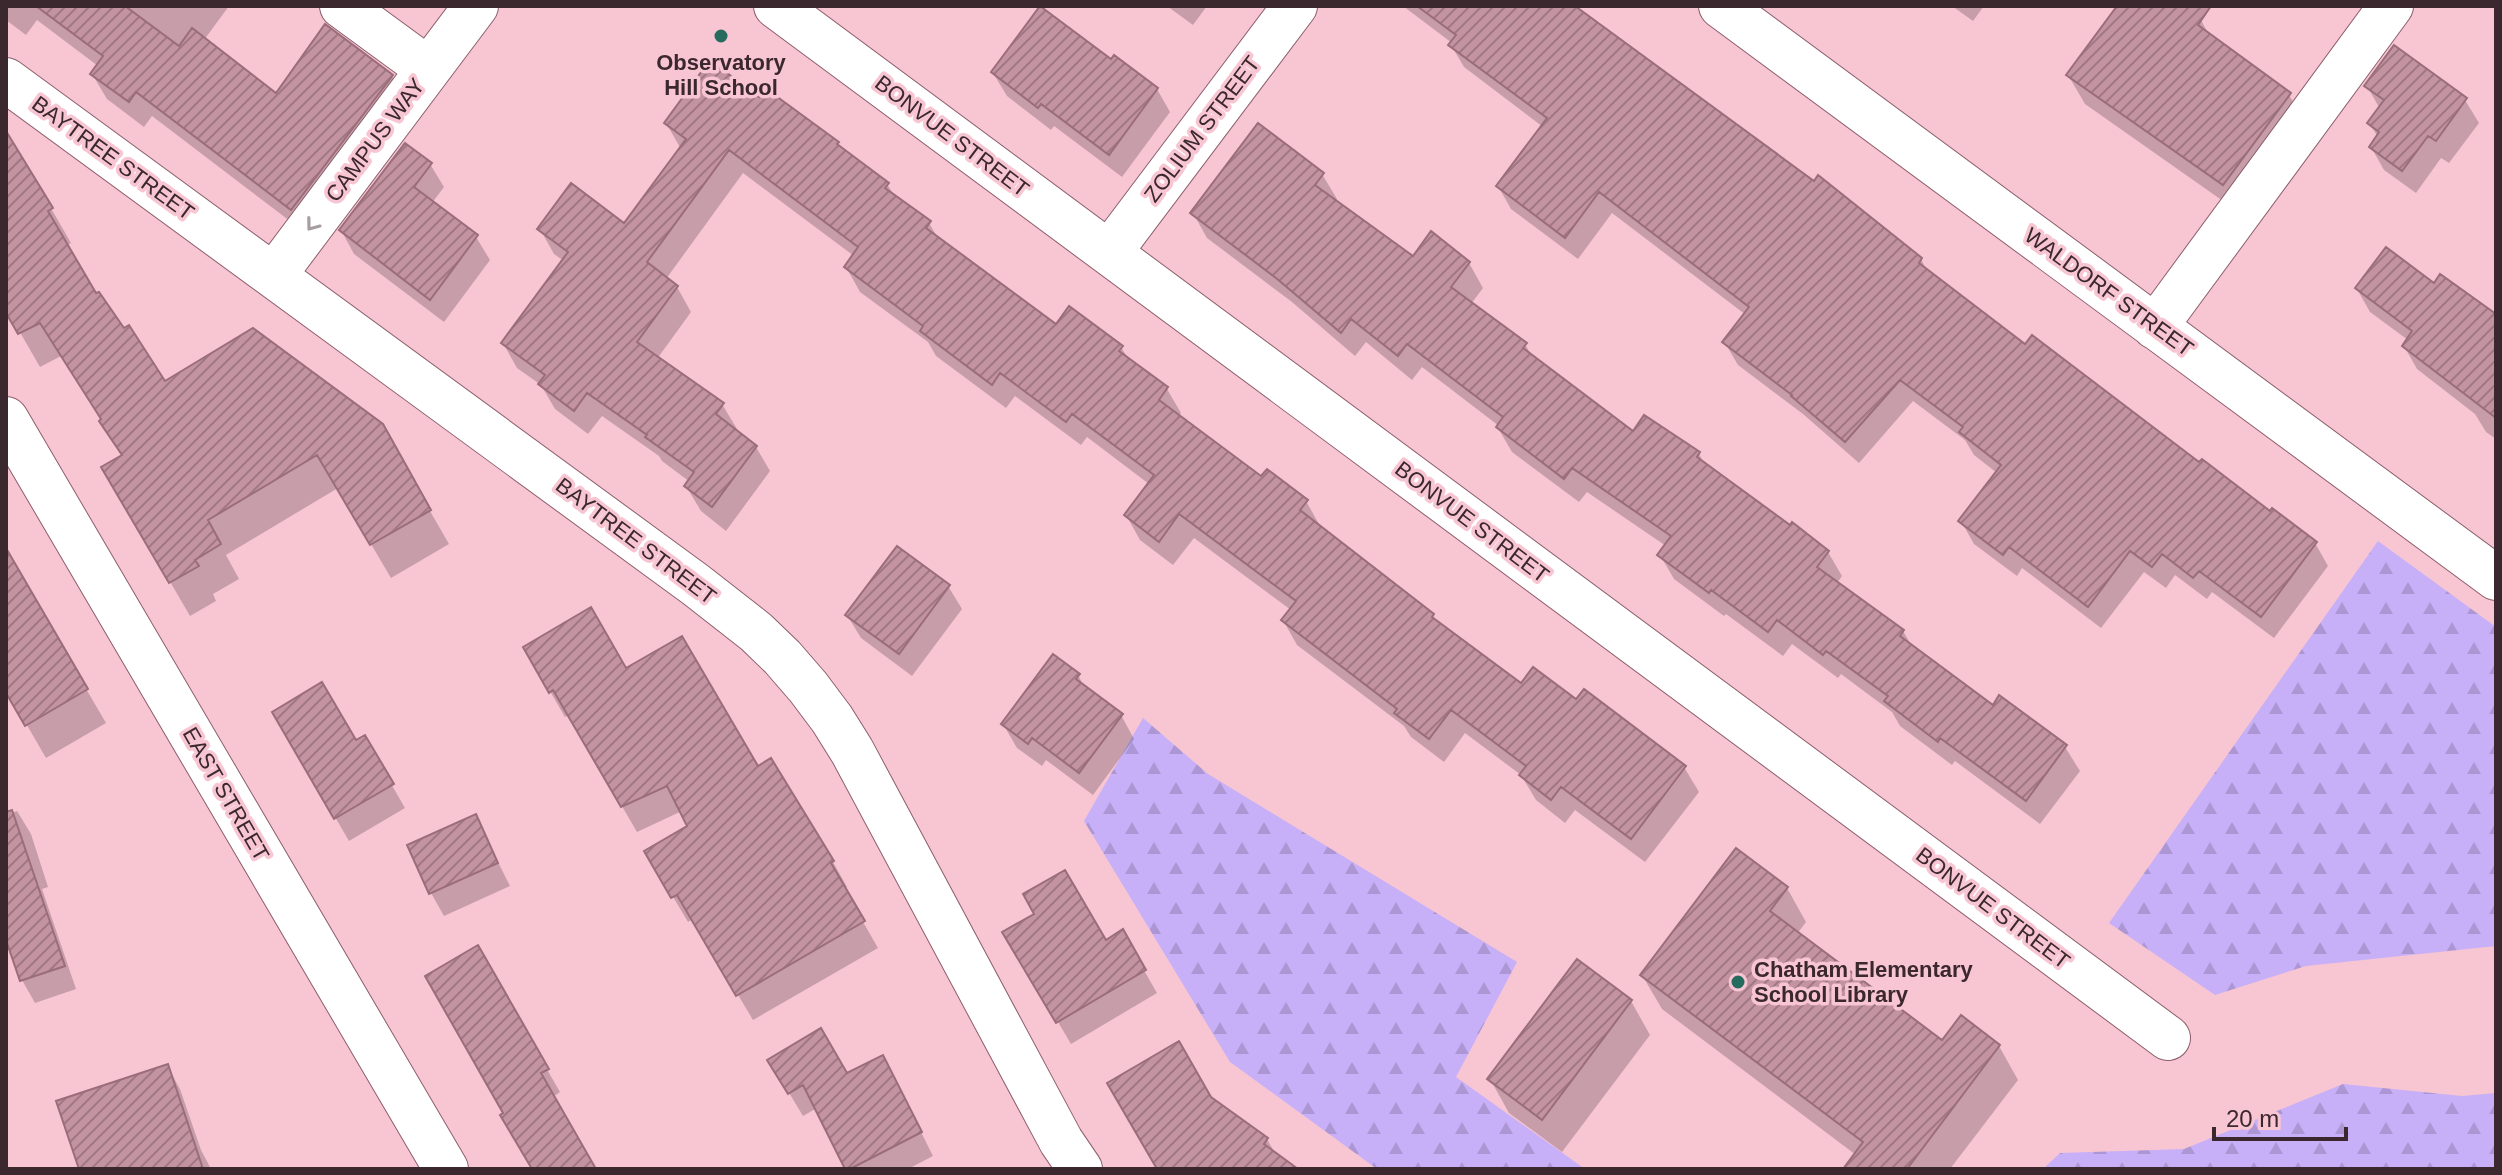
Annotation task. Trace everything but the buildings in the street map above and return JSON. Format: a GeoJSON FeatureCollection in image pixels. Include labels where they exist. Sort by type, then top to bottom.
{"type":"FeatureCollection","features":[{"type":"Feature","properties":{"kind":"street"},"geometry":{"type":"LineString","coordinates":[[342,6],[428,69]]}},
{"type":"Feature","properties":{"kind":"street","name":"CAMPUS WAY"},"geometry":{"type":"LineString","coordinates":[[274,275],[476,6]]}},
{"type":"Feature","properties":{"kind":"street","name":"BONVUE STREET"},"geometry":{"type":"LineString","coordinates":[[776,6],[2168,1038]]}},
{"type":"Feature","properties":{"kind":"street","name":"ZOLIUM STREET"},"geometry":{"type":"LineString","coordinates":[[1109,253],[1295,6]]}},
{"type":"Feature","properties":{"kind":"street","name":"WALDORF STREET"},"geometry":{"type":"LineString","coordinates":[[1721,6],[2496,578]]}},
{"type":"Feature","properties":{"kind":"street"},"geometry":{"type":"LineString","coordinates":[[2155,327],[2391,6]]}},
{"type":"Feature","properties":{"kind":"street","name":"BAYTREE STREET"},"geometry":{"type":"LineString","coordinates":[[6,80],[696,585],[756,632],[782,657],[808,687],[852,751],[1061,1141],[1080,1169]]}},
{"type":"Feature","properties":{"kind":"street","name":"EAST STREET"},"geometry":{"type":"LineString","coordinates":[[6,419],[446,1169]]}},
{"type":"Feature","properties":{"kind":"green space"},"geometry":{"type":"Polygon","coordinates":[[[2378,541],[2496,627],[2496,946],[2306,966],[2215,995],[2109,923],[2378,541]]]}},
{"type":"Feature","properties":{"kind":"green space"},"geometry":{"type":"Polygon","coordinates":[[[1143,718],[1208,774],[1517,962],[1456,1077],[1585,1169],[1377,1169],[1230,1062],[1084,821],[1143,718]]]}},
{"type":"Feature","properties":{"kind":"green space"},"geometry":{"type":"Polygon","coordinates":[[[2343,1084],[2462,1096],[2496,1093],[2496,1169],[2043,1169],[2060,1153],[2184,1149],[2343,1084]]]}},
{"type":"Feature","properties":{"kind":"place","name":"Observatory Hill School"},"geometry":{"type":"Point","coordinates":[721,36]}},
{"type":"Feature","properties":{"kind":"place","name":"Chatham Elementary School Library"},"geometry":{"type":"Point","coordinates":[1738,982]}}]}
